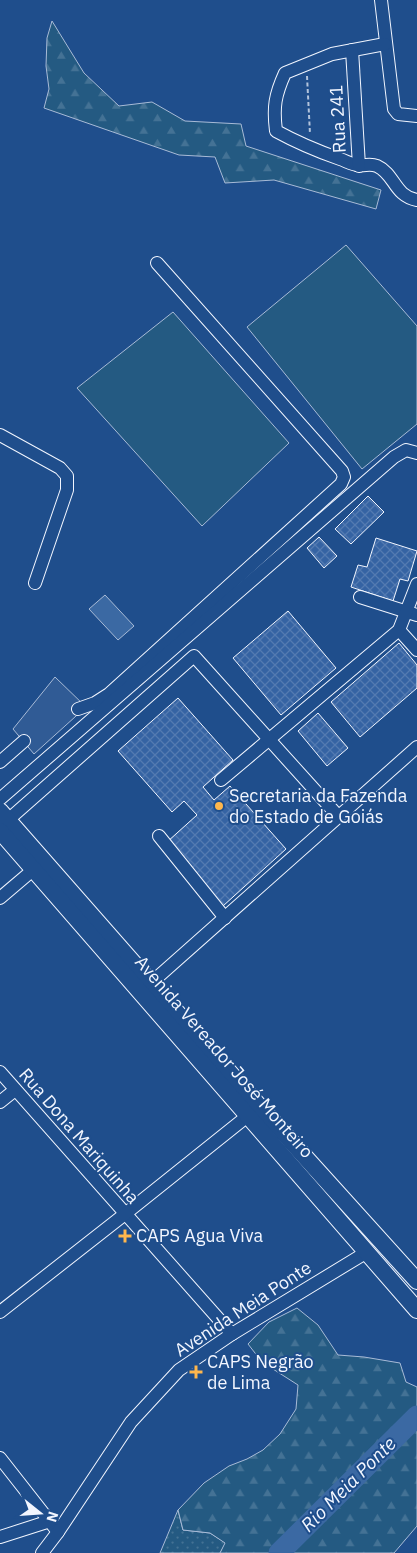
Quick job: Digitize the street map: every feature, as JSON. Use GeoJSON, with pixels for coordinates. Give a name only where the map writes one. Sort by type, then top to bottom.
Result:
{"type":"FeatureCollection","features":[{"type":"Feature","properties":{"kind":"main road","name":"Avenida Vereador José Monteiro"},"geometry":{"type":"LineString","coordinates":[[3,821],[39,865],[254,1111],[417,1281]]}},
{"type":"Feature","properties":{"kind":"main road","name":"Avenida Vereador José Monteiro"},"geometry":{"type":"LineString","coordinates":[[39,865],[152,983],[367,1252],[417,1310]]}},
{"type":"Feature","properties":{"kind":"street"},"geometry":{"type":"LineString","coordinates":[[381,0],[394,109],[398,114],[417,116]]}},
{"type":"Feature","properties":{"kind":"street"},"geometry":{"type":"LineString","coordinates":[[307,64],[332,54],[385,44]]}},
{"type":"Feature","properties":{"kind":"street","name":"Rua 241"},"geometry":{"type":"LineString","coordinates":[[307,64],[285,73],[279,86],[273,112],[276,131],[311,149],[358,166],[352,50]]}},
{"type":"Feature","properties":{"kind":"street"},"geometry":{"type":"LineString","coordinates":[[358,166],[369,164],[385,170],[400,192],[409,198],[417,200]]}},
{"type":"Feature","properties":{"kind":"street"},"geometry":{"type":"LineString","coordinates":[[78,709],[95,703],[109,694],[341,484],[344,477],[342,471],[157,263]]}},
{"type":"Feature","properties":{"kind":"street"},"geometry":{"type":"LineString","coordinates":[[0,435],[60,468],[67,476],[67,490],[35,583]]}},
{"type":"Feature","properties":{"kind":"street"},"geometry":{"type":"LineString","coordinates":[[0,799],[394,457],[406,450],[417,453]]}},
{"type":"Feature","properties":{"kind":"street"},"geometry":{"type":"LineString","coordinates":[[222,780],[399,630],[412,613],[417,584]]}},
{"type":"Feature","properties":{"kind":"street"},"geometry":{"type":"LineString","coordinates":[[360,597],[412,613]]}},
{"type":"Feature","properties":{"kind":"street"},"geometry":{"type":"LineString","coordinates":[[399,630],[417,650]]}},
{"type":"Feature","properties":{"kind":"street"},"geometry":{"type":"LineString","coordinates":[[3,821],[83,754],[194,656],[339,817]]}},
{"type":"Feature","properties":{"kind":"street"},"geometry":{"type":"LineString","coordinates":[[69,739],[83,754]]}},
{"type":"Feature","properties":{"kind":"street"},"geometry":{"type":"LineString","coordinates":[[0,762],[24,741]]}},
{"type":"Feature","properties":{"kind":"street"},"geometry":{"type":"LineString","coordinates":[[152,983],[417,747]]}},
{"type":"Feature","properties":{"kind":"street"},"geometry":{"type":"LineString","coordinates":[[159,836],[225,918]]}},
{"type":"Feature","properties":{"kind":"street"},"geometry":{"type":"LineString","coordinates":[[0,898],[39,865]]}},
{"type":"Feature","properties":{"kind":"street","name":"Rua Dona Mariquinha"},"geometry":{"type":"LineString","coordinates":[[0,1072],[232,1334]]}},
{"type":"Feature","properties":{"kind":"street"},"geometry":{"type":"LineString","coordinates":[[0,1102],[16,1090]]}},
{"type":"Feature","properties":{"kind":"street"},"geometry":{"type":"LineString","coordinates":[[0,1312],[254,1111]]}},
{"type":"Feature","properties":{"kind":"street","name":"Avenida Meia Ponte"},"geometry":{"type":"LineString","coordinates":[[42,1553],[131,1422],[179,1370],[232,1334],[367,1252]]}},
{"type":"Feature","properties":{"kind":"street"},"geometry":{"type":"LineString","coordinates":[[0,1458],[58,1532]]}},
{"type":"Feature","properties":{"kind":"street"},"geometry":{"type":"LineString","coordinates":[[0,1537],[50,1521]]}},
{"type":"Feature","properties":{"kind":"path","name":"Rua 241"},"geometry":{"type":"LineString","coordinates":[[307,64],[311,149]]}},
{"type":"Feature","properties":{"kind":"green space"},"geometry":{"type":"Polygon","coordinates":[[[52,21],[84,73],[119,106],[152,102],[185,121],[241,124],[246,146],[381,190],[376,209],[274,180],[225,183],[215,157],[179,155],[44,108],[49,89],[46,66],[47,38],[52,21]]]}},
{"type":"Feature","properties":{"kind":"green space"},"geometry":{"type":"Polygon","coordinates":[[[346,245],[417,326],[417,424],[362,469],[247,327],[346,245]]]}},
{"type":"Feature","properties":{"kind":"green space"},"geometry":{"type":"Polygon","coordinates":[[[173,312],[289,443],[202,526],[77,388],[173,312]]]}},
{"type":"Feature","properties":{"kind":"green space"},"geometry":{"type":"Polygon","coordinates":[[[297,1308],[318,1325],[338,1355],[400,1363],[406,1382],[417,1387],[417,1526],[394,1553],[220,1553],[225,1543],[210,1533],[183,1530],[178,1510],[204,1483],[229,1466],[263,1450],[280,1434],[296,1409],[298,1385],[262,1362],[248,1344],[269,1322],[297,1308]]]}},
{"type":"Feature","properties":{"kind":"green space"},"geometry":{"type":"Polygon","coordinates":[[[178,1510],[183,1530],[210,1533],[226,1543],[220,1553],[160,1553],[178,1510]]]}},
{"type":"Feature","properties":{"kind":"shaded area"},"geometry":{"type":"Polygon","coordinates":[[[105,595],[134,626],[118,640],[89,609],[105,595]]]}},
{"type":"Feature","properties":{"kind":"shaded area"},"geometry":{"type":"Polygon","coordinates":[[[55,677],[86,707],[34,754],[13,729],[55,677]]]}},
{"type":"Feature","properties":{"kind":"building"},"geometry":{"type":"Polygon","coordinates":[[[368,496],[384,512],[351,544],[335,529],[368,496]]]}},
{"type":"Feature","properties":{"kind":"building"},"geometry":{"type":"Polygon","coordinates":[[[319,537],[337,556],[324,568],[307,548],[319,537]]]}},
{"type":"Feature","properties":{"kind":"building"},"geometry":{"type":"Polygon","coordinates":[[[376,538],[417,551],[408,581],[400,579],[393,601],[351,587],[358,565],[367,567],[376,538]]]}},
{"type":"Feature","properties":{"kind":"building"},"geometry":{"type":"Polygon","coordinates":[[[288,611],[336,668],[281,715],[233,658],[288,611]]]}},
{"type":"Feature","properties":{"kind":"building"},"geometry":{"type":"Polygon","coordinates":[[[399,643],[417,665],[417,688],[360,737],[331,702],[399,643]]]}},
{"type":"Feature","properties":{"kind":"building","name":"Secretaria da Fazenda do Estado de Goiás"},"geometry":{"type":"Polygon","coordinates":[[[178,698],[233,760],[203,787],[214,800],[230,786],[286,849],[223,906],[167,842],[197,815],[184,801],[172,812],[118,751],[178,698]]]}},
{"type":"Feature","properties":{"kind":"building"},"geometry":{"type":"Polygon","coordinates":[[[318,713],[348,748],[327,766],[298,731],[318,713]]]}},
{"type":"Feature","properties":{"kind":"waterway","name":"Rio Meia Ponte"},"geometry":{"type":"LineString","coordinates":[[279,1553],[417,1416]]}},
{"type":"Feature","properties":{"kind":"place","name":"Secretaria da Fazenda do Estado de Goiás"},"geometry":{"type":"Point","coordinates":[219,806]}},
{"type":"Feature","properties":{"kind":"place","name":"CAPS Agua Viva"},"geometry":{"type":"Point","coordinates":[125,1236]}},
{"type":"Feature","properties":{"kind":"place","name":"CAPS Negrão de Lima"},"geometry":{"type":"Point","coordinates":[196,1372]}}]}
